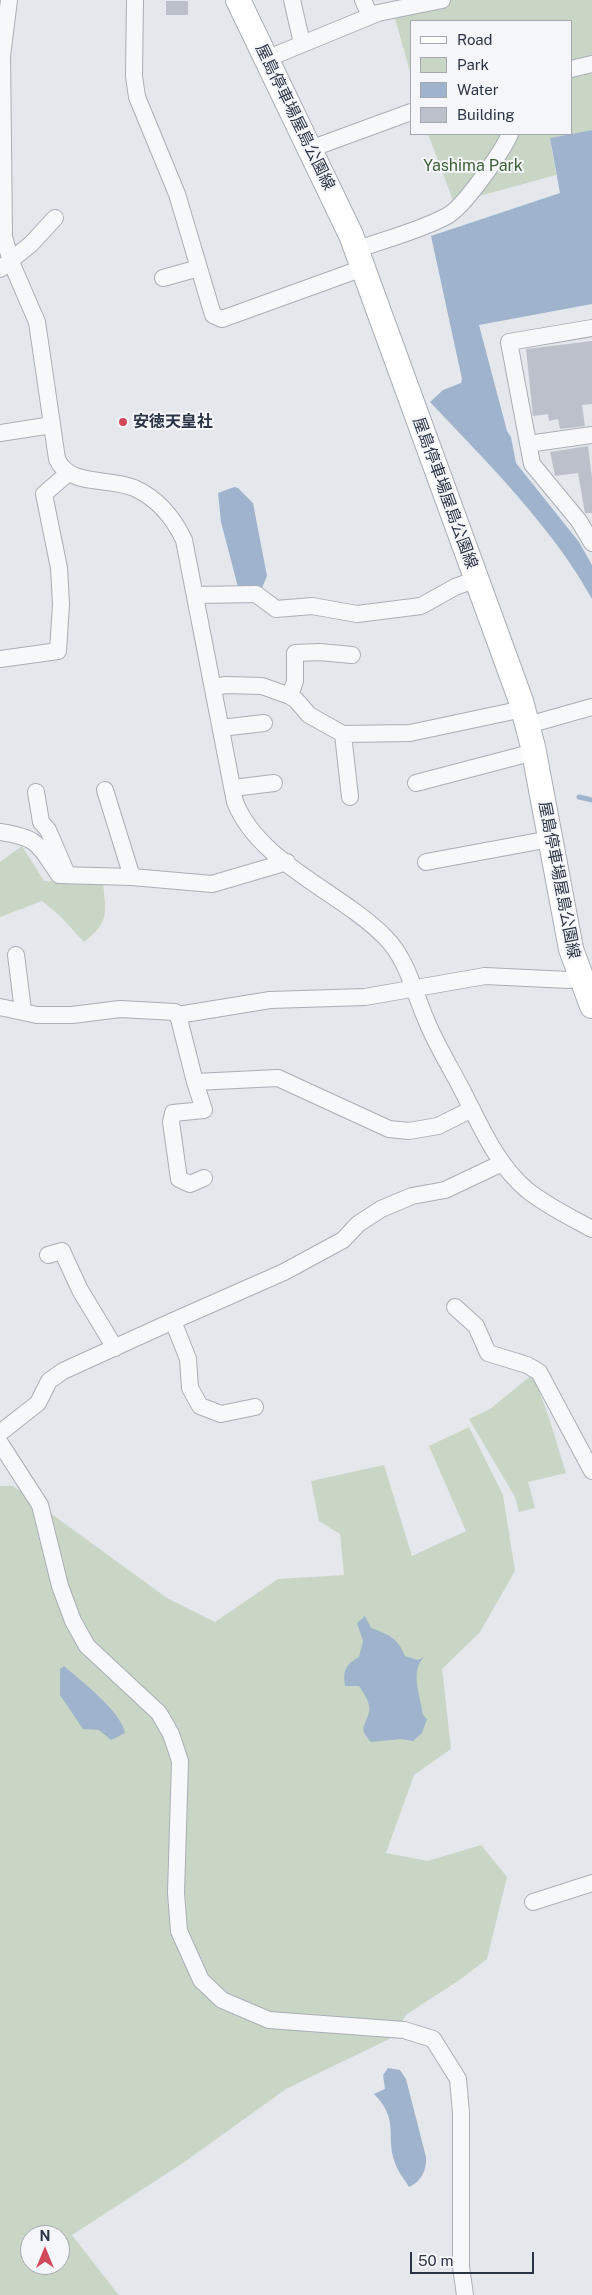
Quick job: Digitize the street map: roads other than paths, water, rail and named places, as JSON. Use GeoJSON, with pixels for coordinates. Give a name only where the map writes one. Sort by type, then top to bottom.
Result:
{"type":"FeatureCollection","features":[{"type":"Feature","properties":{"kind":"main road","name":"屋島停車場屋島公園線"},"geometry":{"type":"LineString","coordinates":[[238,0],[310,149],[360,259],[526,717],[570,942],[580,976],[592,1006]]}},
{"type":"Feature","properties":{"kind":"street"},"geometry":{"type":"LineString","coordinates":[[9,0],[2,56],[2,228],[5,265],[36,322],[57,459],[61,468],[68,474],[119,483],[134,488],[169,514],[184,540],[214,687],[232,788],[238,808],[247,826],[265,846],[386,938],[401,959],[415,988],[429,1027],[502,1163],[516,1179],[540,1199],[592,1230]]}},
{"type":"Feature","properties":{"kind":"street"},"geometry":{"type":"LineString","coordinates":[[134,0],[134,76],[137,97],[177,194],[213,315],[222,319],[360,259],[456,210],[509,135]]}},
{"type":"Feature","properties":{"kind":"street"},"geometry":{"type":"LineString","coordinates":[[292,0],[302,43]]}},
{"type":"Feature","properties":{"kind":"street"},"geometry":{"type":"LineString","coordinates":[[363,0],[370,16]]}},
{"type":"Feature","properties":{"kind":"street"},"geometry":{"type":"LineString","coordinates":[[266,59],[370,16],[394,9],[441,0]]}},
{"type":"Feature","properties":{"kind":"street"},"geometry":{"type":"LineString","coordinates":[[572,69],[592,64]]}},
{"type":"Feature","properties":{"kind":"street"},"geometry":{"type":"LineString","coordinates":[[310,149],[410,112]]}},
{"type":"Feature","properties":{"kind":"street"},"geometry":{"type":"LineString","coordinates":[[5,265],[54,218]]}},
{"type":"Feature","properties":{"kind":"street"},"geometry":{"type":"LineString","coordinates":[[163,278],[199,268]]}},
{"type":"Feature","properties":{"kind":"street"},"geometry":{"type":"LineString","coordinates":[[592,328],[509,342],[532,464],[578,521],[592,543]]}},
{"type":"Feature","properties":{"kind":"street"},"geometry":{"type":"LineString","coordinates":[[0,433],[52,425]]}},
{"type":"Feature","properties":{"kind":"street"},"geometry":{"type":"LineString","coordinates":[[528,444],[592,436]]}},
{"type":"Feature","properties":{"kind":"street"},"geometry":{"type":"LineString","coordinates":[[0,659],[58,650],[61,604],[59,568],[44,494],[68,474]]}},
{"type":"Feature","properties":{"kind":"street"},"geometry":{"type":"LineString","coordinates":[[196,595],[256,594],[276,609],[320,607],[358,614],[421,606],[455,587],[476,580]]}},
{"type":"Feature","properties":{"kind":"street"},"geometry":{"type":"LineString","coordinates":[[290,696],[295,681],[295,653],[320,652],[352,655]]}},
{"type":"Feature","properties":{"kind":"street"},"geometry":{"type":"LineString","coordinates":[[214,687],[226,685],[262,686],[290,696],[309,715],[343,734],[410,734],[592,707]]}},
{"type":"Feature","properties":{"kind":"street"},"geometry":{"type":"LineString","coordinates":[[221,728],[264,723]]}},
{"type":"Feature","properties":{"kind":"street"},"geometry":{"type":"LineString","coordinates":[[343,734],[350,797]]}},
{"type":"Feature","properties":{"kind":"street"},"geometry":{"type":"LineString","coordinates":[[416,783],[534,752]]}},
{"type":"Feature","properties":{"kind":"street"},"geometry":{"type":"LineString","coordinates":[[232,788],[274,783]]}},
{"type":"Feature","properties":{"kind":"street"},"geometry":{"type":"LineString","coordinates":[[105,790],[132,877]]}},
{"type":"Feature","properties":{"kind":"street"},"geometry":{"type":"LineString","coordinates":[[36,792],[41,822],[48,830],[68,876]]}},
{"type":"Feature","properties":{"kind":"street"},"geometry":{"type":"LineString","coordinates":[[0,832],[22,835],[37,842],[59,875],[68,876],[132,877],[212,884],[287,862]]}},
{"type":"Feature","properties":{"kind":"street"},"geometry":{"type":"LineString","coordinates":[[426,862],[550,839]]}},
{"type":"Feature","properties":{"kind":"street"},"geometry":{"type":"LineString","coordinates":[[16,955],[23,1012]]}},
{"type":"Feature","properties":{"kind":"street"},"geometry":{"type":"LineString","coordinates":[[0,1007],[37,1015],[72,1014],[120,1009],[175,1012],[178,1015],[270,1000],[345,998],[485,976],[569,980],[580,976]]}},
{"type":"Feature","properties":{"kind":"street"},"geometry":{"type":"LineString","coordinates":[[178,1015],[204,1110],[173,1112],[171,1122],[179,1179],[190,1184],[204,1178]]}},
{"type":"Feature","properties":{"kind":"street"},"geometry":{"type":"LineString","coordinates":[[195,1082],[278,1078],[389,1129],[409,1132],[438,1126],[472,1109]]}},
{"type":"Feature","properties":{"kind":"street"},"geometry":{"type":"LineString","coordinates":[[0,1432],[38,1403],[49,1381],[63,1370],[284,1272],[343,1240],[358,1224],[381,1209],[412,1196],[445,1190],[502,1163]]}},
{"type":"Feature","properties":{"kind":"street"},"geometry":{"type":"LineString","coordinates":[[48,1255],[62,1251],[80,1290],[115,1348]]}},
{"type":"Feature","properties":{"kind":"street"},"geometry":{"type":"LineString","coordinates":[[455,1307],[476,1326],[488,1353],[527,1365],[539,1372],[592,1471]]}},
{"type":"Feature","properties":{"kind":"street"},"geometry":{"type":"LineString","coordinates":[[173,1321],[188,1359],[190,1388],[200,1406],[221,1414],[255,1407]]}},
{"type":"Feature","properties":{"kind":"street"},"geometry":{"type":"LineString","coordinates":[[0,1443],[40,1505],[60,1586],[73,1621],[87,1646],[159,1713],[171,1734],[180,1761],[176,1883],[179,1931],[201,1980],[222,2000],[269,2020],[404,2030],[433,2039],[458,2079],[461,2113],[461,2267],[465,2295]]}},
{"type":"Feature","properties":{"kind":"street"},"geometry":{"type":"LineString","coordinates":[[532,1902],[592,1883]]}},
{"type":"Feature","properties":{"kind":"water"},"geometry":{"type":"Polygon","coordinates":[[[592,130],[592,304],[479,325],[507,431],[511,437],[516,463],[579,542],[592,565],[592,599],[539,521],[430,402],[443,390],[461,383],[462,379],[431,236],[560,193],[550,138],[592,130]]]}},
{"type":"Feature","properties":{"kind":"water"},"geometry":{"type":"Polygon","coordinates":[[[234,487],[238,488],[253,503],[267,576],[262,588],[238,587],[221,522],[218,493],[234,487]]]}},
{"type":"Feature","properties":{"kind":"water"},"geometry":{"type":"Polygon","coordinates":[[[365,1616],[371,1628],[382,1632],[396,1641],[405,1656],[418,1660],[424,1657],[417,1670],[417,1685],[423,1715],[427,1719],[422,1733],[413,1741],[401,1739],[371,1742],[364,1730],[369,1712],[367,1699],[359,1686],[345,1686],[344,1676],[346,1668],[359,1657],[363,1641],[357,1623],[365,1616]]]}},
{"type":"Feature","properties":{"kind":"water"},"geometry":{"type":"Polygon","coordinates":[[[64,1666],[108,1706],[122,1724],[125,1733],[111,1740],[99,1730],[83,1729],[60,1695],[60,1669],[64,1666]]]}},
{"type":"Feature","properties":{"kind":"water"},"geometry":{"type":"Polygon","coordinates":[[[388,2068],[400,2070],[406,2079],[426,2157],[422,2175],[417,2182],[409,2187],[395,2163],[392,2153],[387,2112],[374,2094],[385,2089],[383,2075],[388,2068]]]}},
{"type":"Feature","properties":{"kind":"waterway"},"geometry":{"type":"LineString","coordinates":[[579,797],[592,800]]}},
{"type":"Feature","properties":{"kind":"place","name":"安徳天皇社"},"geometry":{"type":"Point","coordinates":[123,422]}},
{"type":"Feature","properties":{"kind":"park label","name":"Yashima Park"},"geometry":{"type":"Point","coordinates":[473,166]}}]}
